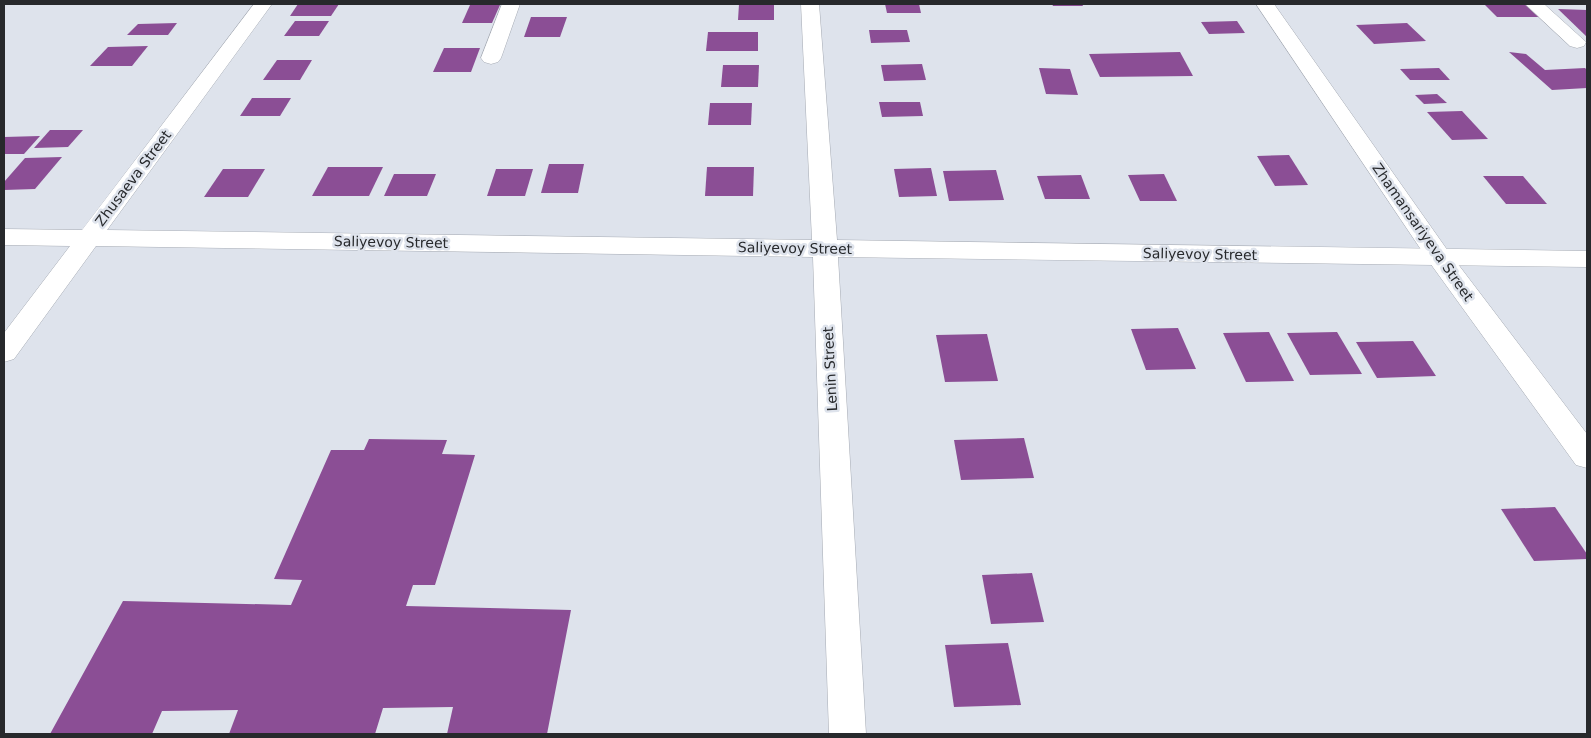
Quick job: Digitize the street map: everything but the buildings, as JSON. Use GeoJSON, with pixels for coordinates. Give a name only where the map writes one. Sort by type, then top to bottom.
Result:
{"type":"FeatureCollection","features":[{"type":"Feature","properties":{"kind":"street","name":"Zhusaeva Street"},"geometry":{"type":"LineString","coordinates":[[4,352],[263,4]]}},
{"type":"Feature","properties":{"kind":"street"},"geometry":{"type":"LineString","coordinates":[[491,58],[511,4]]}},
{"type":"Feature","properties":{"kind":"street","name":"Lenin Street"},"geometry":{"type":"LineString","coordinates":[[810,4],[825,249],[847,734]]}},
{"type":"Feature","properties":{"kind":"street","name":"Zhamansariyeva Street"},"geometry":{"type":"LineString","coordinates":[[1265,4],[1439,257],[1587,456]]}},
{"type":"Feature","properties":{"kind":"street"},"geometry":{"type":"LineString","coordinates":[[1534,4],[1577,42]]}},
{"type":"Feature","properties":{"kind":"street","name":"Saliyevoy Street"},"geometry":{"type":"LineString","coordinates":[[4,237],[1587,259]]}}]}
